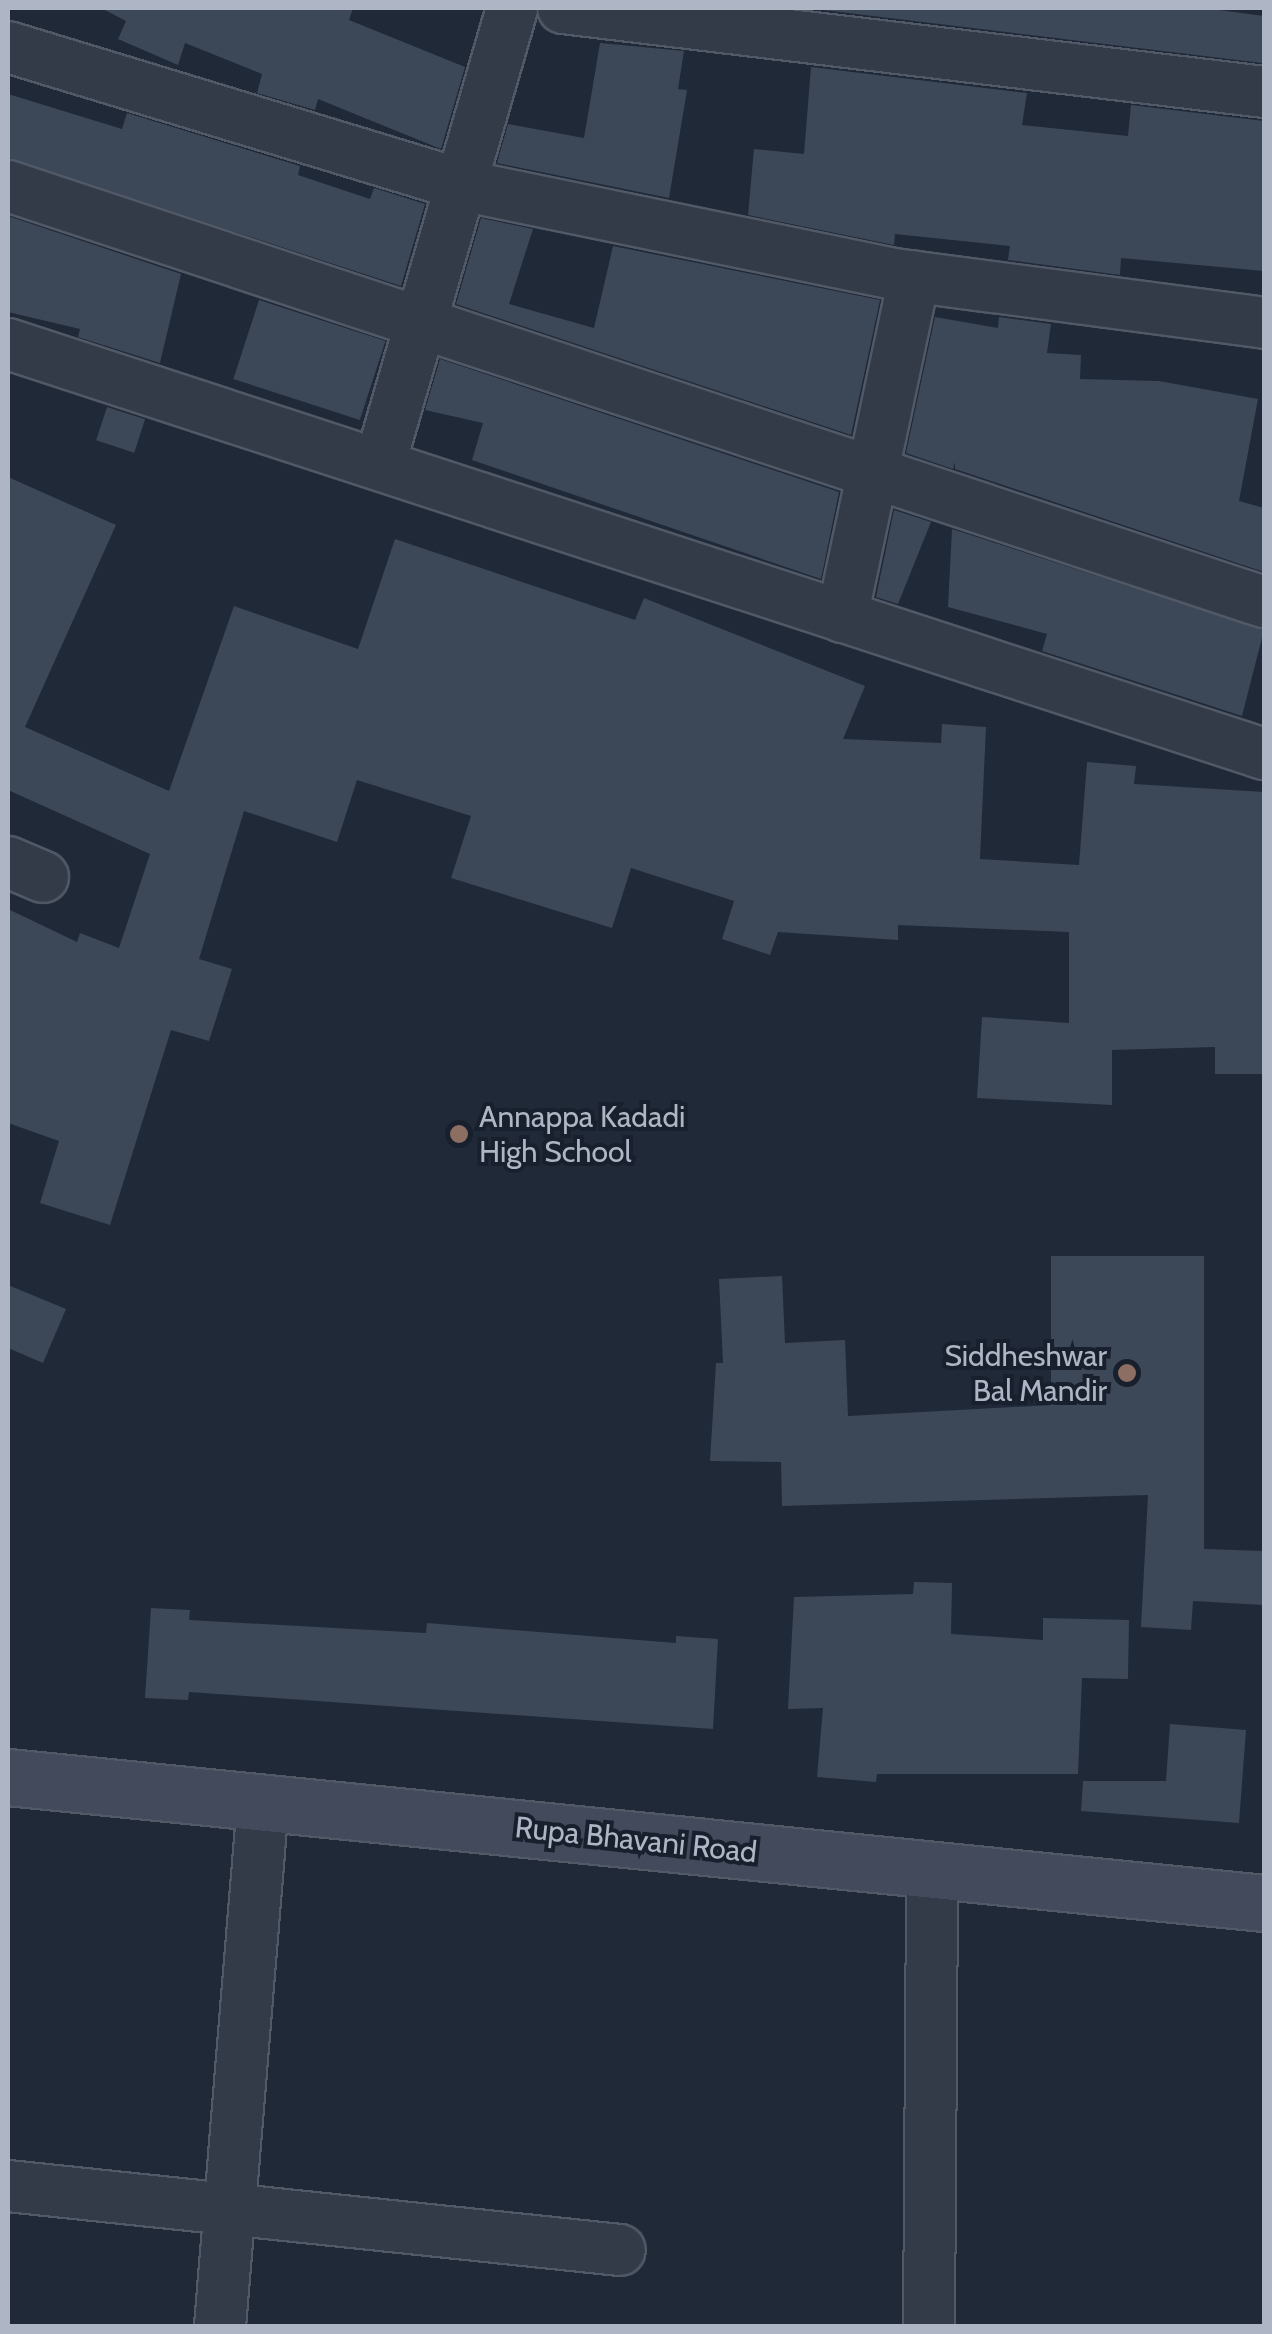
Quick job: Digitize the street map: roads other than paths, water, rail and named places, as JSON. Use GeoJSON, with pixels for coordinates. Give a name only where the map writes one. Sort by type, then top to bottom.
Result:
{"type":"FeatureCollection","features":[{"type":"Feature","properties":{"kind":"street"},"geometry":{"type":"LineString","coordinates":[[380,463],[512,8]]}},
{"type":"Feature","properties":{"kind":"street"},"geometry":{"type":"LineString","coordinates":[[563,8],[1264,92]]}},
{"type":"Feature","properties":{"kind":"street"},"geometry":{"type":"LineString","coordinates":[[8,48],[461,186],[914,276],[1264,323]]}},
{"type":"Feature","properties":{"kind":"street"},"geometry":{"type":"LineString","coordinates":[[8,186],[1264,602]]}},
{"type":"Feature","properties":{"kind":"street"},"geometry":{"type":"LineString","coordinates":[[842,617],[914,276]]}},
{"type":"Feature","properties":{"kind":"street"},"geometry":{"type":"LineString","coordinates":[[8,344],[1264,754]]}},
{"type":"Feature","properties":{"kind":"street","name":"Rupa Bhavani Road"},"geometry":{"type":"LineString","coordinates":[[8,1777],[1264,1903]]}},
{"type":"Feature","properties":{"kind":"street"},"geometry":{"type":"LineString","coordinates":[[220,2326],[263,1804]]}},
{"type":"Feature","properties":{"kind":"street"},"geometry":{"type":"LineString","coordinates":[[929,2326],[932,1870]]}},
{"type":"Feature","properties":{"kind":"street"},"geometry":{"type":"LineString","coordinates":[[8,2186],[620,2250]]}},
{"type":"Feature","properties":{"kind":"place","name":"Annappa Kadadi High School"},"geometry":{"type":"Point","coordinates":[459,1134]}},
{"type":"Feature","properties":{"kind":"place","name":"Siddheshwar Bal Mandir"},"geometry":{"type":"Point","coordinates":[1127,1373]}}]}
